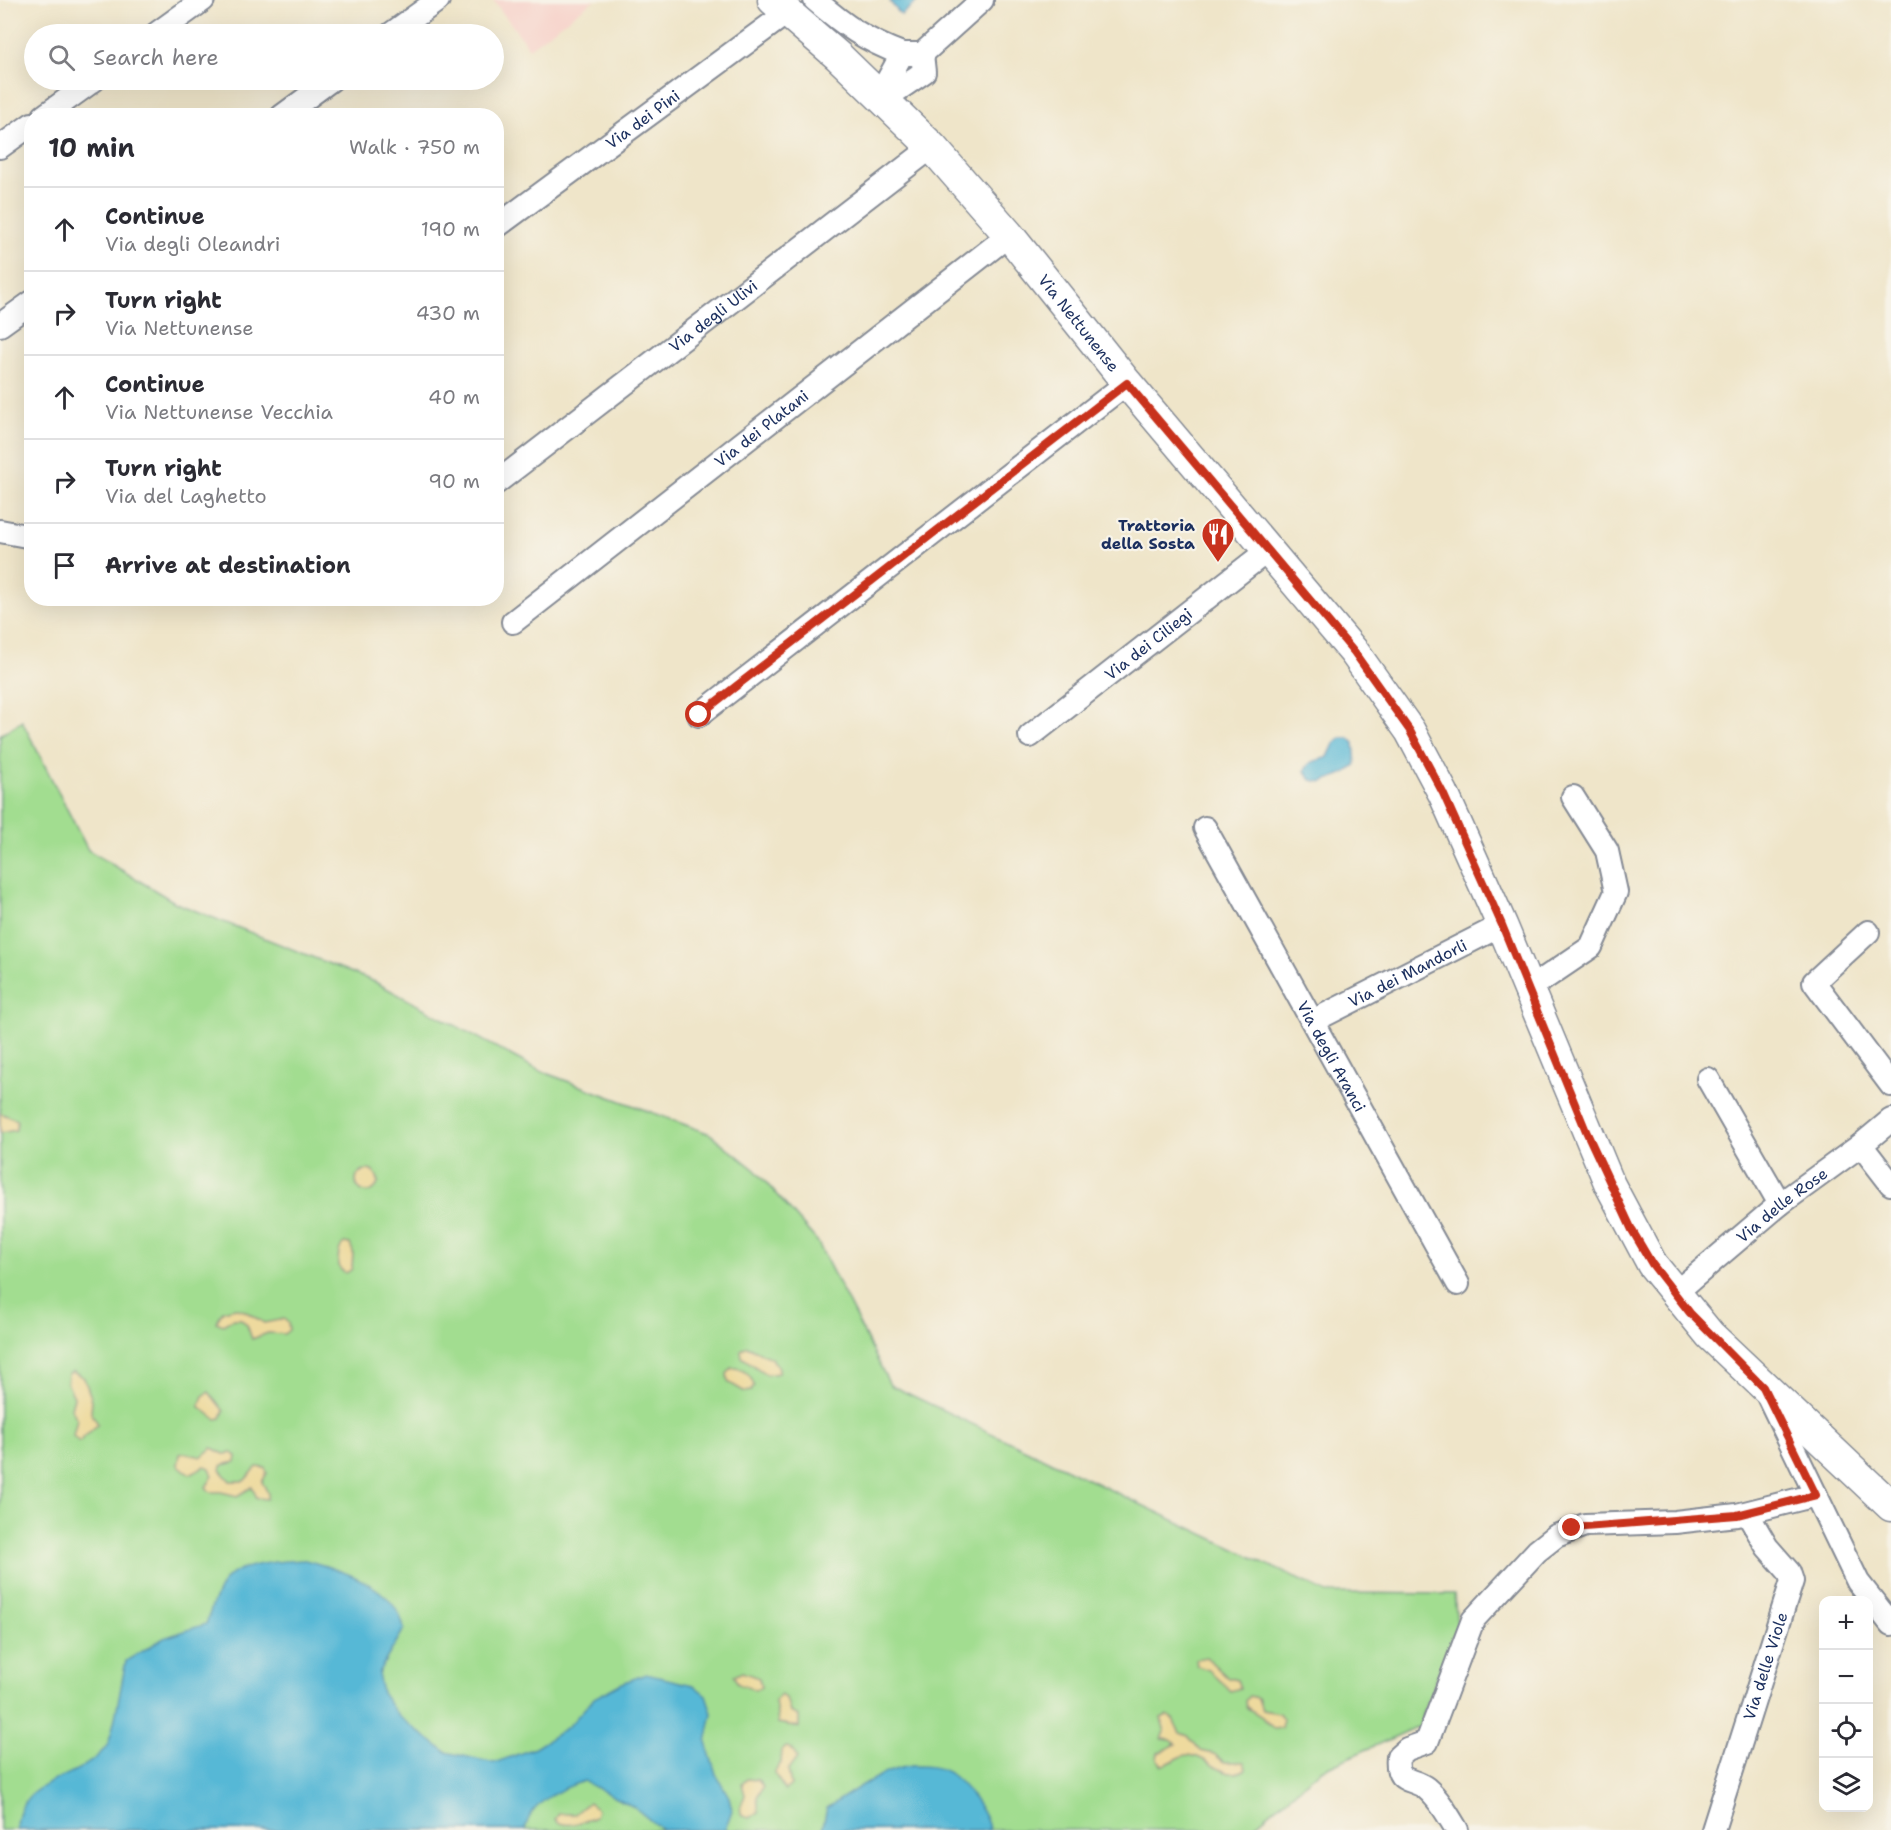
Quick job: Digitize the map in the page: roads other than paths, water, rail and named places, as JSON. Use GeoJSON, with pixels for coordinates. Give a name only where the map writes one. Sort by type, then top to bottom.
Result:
{"type":"FeatureCollection","features":[{"type":"Feature","properties":{"kind":"main road","name":"Via Nettunense"},"geometry":{"type":"LineString","coordinates":[[781,6],[838,56],[932,147],[1009,235],[1127,383],[1354,652],[1410,731],[1443,793],[1502,925],[1610,1185],[1642,1248],[1674,1294],[1710,1335],[1891,1506]]}},
{"type":"Feature","properties":{"kind":"street"},"geometry":{"type":"LineString","coordinates":[[170,24],[203,0]]}},
{"type":"Feature","properties":{"kind":"street"},"geometry":{"type":"LineString","coordinates":[[405,24],[438,0]]}},
{"type":"Feature","properties":{"kind":"street"},"geometry":{"type":"LineString","coordinates":[[815,0],[845,27],[867,40],[912,54],[924,72],[881,98]]}},
{"type":"Feature","properties":{"kind":"street"},"geometry":{"type":"LineString","coordinates":[[912,54],[982,0]]}},
{"type":"Feature","properties":{"kind":"street","name":"Via dei Pini"},"geometry":{"type":"LineString","coordinates":[[504,221],[781,6]]}},
{"type":"Feature","properties":{"kind":"street"},"geometry":{"type":"LineString","coordinates":[[55,108],[79,90]]}},
{"type":"Feature","properties":{"kind":"street"},"geometry":{"type":"LineString","coordinates":[[293,108],[317,90]]}},
{"type":"Feature","properties":{"kind":"street"},"geometry":{"type":"LineString","coordinates":[[0,147],[24,130]]}},
{"type":"Feature","properties":{"kind":"street","name":"Via degli Ulivi"},"geometry":{"type":"LineString","coordinates":[[504,477],[932,147]]}},
{"type":"Feature","properties":{"kind":"street","name":"Via dei Platani"},"geometry":{"type":"LineString","coordinates":[[513,622],[1009,235]]}},
{"type":"Feature","properties":{"kind":"street"},"geometry":{"type":"LineString","coordinates":[[0,325],[24,308]]}},
{"type":"Feature","properties":{"kind":"street"},"geometry":{"type":"LineString","coordinates":[[699,715],[1127,383]]}},
{"type":"Feature","properties":{"kind":"street"},"geometry":{"type":"LineString","coordinates":[[0,531],[24,536]]}},
{"type":"Feature","properties":{"kind":"street","name":"Via dei Ciliegi"},"geometry":{"type":"LineString","coordinates":[[1030,736],[1267,551]]}},
{"type":"Feature","properties":{"kind":"street"},"geometry":{"type":"LineString","coordinates":[[1529,989],[1591,946],[1616,892],[1607,851],[1573,797]]}},
{"type":"Feature","properties":{"kind":"street","name":"Via degli Aranci"},"geometry":{"type":"LineString","coordinates":[[1205,828],[1458,1284]]}},
{"type":"Feature","properties":{"kind":"street","name":"Via dei Mandorli"},"geometry":{"type":"LineString","coordinates":[[1314,1021],[1502,925]]}},
{"type":"Feature","properties":{"kind":"street"},"geometry":{"type":"LineString","coordinates":[[1868,932],[1815,982],[1891,1085]]}},
{"type":"Feature","properties":{"kind":"street"},"geometry":{"type":"LineString","coordinates":[[1708,1079],[1780,1204]]}},
{"type":"Feature","properties":{"kind":"street","name":"Via delle Rose"},"geometry":{"type":"LineString","coordinates":[[1674,1294],[1780,1204],[1862,1145],[1891,1120]]}},
{"type":"Feature","properties":{"kind":"street"},"geometry":{"type":"LineString","coordinates":[[1862,1145],[1891,1184]]}},
{"type":"Feature","properties":{"kind":"street"},"geometry":{"type":"LineString","coordinates":[[1763,1387],[1858,1582],[1891,1624]]}},
{"type":"Feature","properties":{"kind":"street"},"geometry":{"type":"LineString","coordinates":[[1457,1830],[1445,1809],[1424,1787],[1411,1783],[1401,1775],[1397,1766],[1398,1757],[1407,1749],[1427,1742],[1473,1620],[1543,1546],[1572,1528],[1596,1524],[1675,1522],[1747,1513],[1816,1495]]}},
{"type":"Feature","properties":{"kind":"street","name":"Via delle Viole"},"geometry":{"type":"LineString","coordinates":[[1713,1830],[1792,1581],[1789,1572],[1764,1542],[1747,1513]]}},
{"type":"Feature","properties":{"kind":"water"},"geometry":{"type":"Polygon","coordinates":[[[892,0],[919,0],[901,15],[890,2],[892,0]]]}},
{"type":"Feature","properties":{"kind":"water"},"geometry":{"type":"Polygon","coordinates":[[[1341,738],[1349,738],[1354,743],[1356,764],[1345,773],[1323,782],[1311,780],[1305,771],[1307,767],[1312,762],[1328,757],[1335,742],[1341,738]]]}},
{"type":"Feature","properties":{"kind":"water"},"geometry":{"type":"Polygon","coordinates":[[[305,1560],[335,1569],[365,1582],[390,1601],[399,1614],[404,1629],[378,1673],[382,1693],[398,1716],[446,1752],[494,1763],[535,1748],[568,1727],[594,1698],[620,1684],[646,1674],[693,1685],[706,1695],[712,1713],[706,1742],[716,1774],[729,1797],[732,1810],[725,1830],[662,1830],[634,1807],[584,1781],[547,1798],[533,1812],[525,1830],[17,1830],[20,1812],[27,1799],[38,1789],[94,1759],[106,1747],[115,1719],[126,1661],[164,1638],[206,1624],[220,1588],[235,1572],[265,1564],[305,1560]]]}},
{"type":"Feature","properties":{"kind":"water"},"geometry":{"type":"Polygon","coordinates":[[[912,1766],[926,1766],[949,1773],[979,1807],[989,1830],[822,1830],[827,1808],[878,1777],[912,1766]]]}},
{"type":"Feature","properties":{"kind":"place","name":"Trattoria della Sosta"},"geometry":{"type":"Point","coordinates":[1218,563]}}]}
